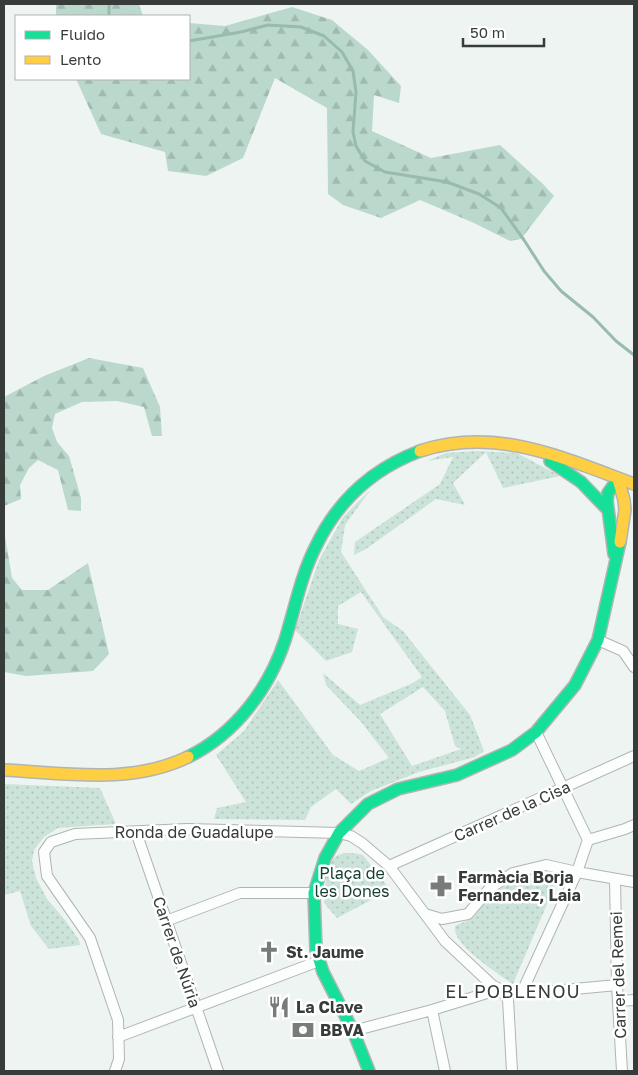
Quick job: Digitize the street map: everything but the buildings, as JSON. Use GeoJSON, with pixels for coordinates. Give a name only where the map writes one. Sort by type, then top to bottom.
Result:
{"type":"FeatureCollection","features":[{"type":"Feature","properties":{"kind":"street"},"geometry":{"type":"LineString","coordinates":[[4,770],[122,775],[164,766],[199,751],[225,732],[250,707],[261,691],[279,655],[301,584],[318,538],[348,497],[379,471],[400,459],[425,448],[470,441],[485,441],[525,447],[634,484]]}},
{"type":"Feature","properties":{"kind":"street"},"geometry":{"type":"LineString","coordinates":[[525,447],[581,482],[608,510]]}},
{"type":"Feature","properties":{"kind":"street"},"geometry":{"type":"LineString","coordinates":[[615,559],[607,501],[608,493],[618,478]]}},
{"type":"Feature","properties":{"kind":"street"},"geometry":{"type":"LineString","coordinates":[[369,1071],[353,1031],[323,972],[316,950],[314,893],[324,858],[339,833],[368,804],[398,789],[457,776],[512,750],[536,732],[575,685],[598,640],[621,537],[625,510],[618,478]]}},
{"type":"Feature","properties":{"kind":"street"},"geometry":{"type":"LineString","coordinates":[[621,537],[634,527]]}},
{"type":"Feature","properties":{"kind":"street"},"geometry":{"type":"LineString","coordinates":[[598,640],[623,651],[634,667]]}},
{"type":"Feature","properties":{"kind":"street"},"geometry":{"type":"LineString","coordinates":[[536,732],[588,840],[577,872],[521,994],[617,985]]}},
{"type":"Feature","properties":{"kind":"street","name":"Carrer de la Cisa"},"geometry":{"type":"LineString","coordinates":[[389,866],[634,756]]}},
{"type":"Feature","properties":{"kind":"street"},"geometry":{"type":"LineString","coordinates":[[588,840],[634,825]]}},
{"type":"Feature","properties":{"kind":"street","name":"Ronda de Guadalupe"},"geometry":{"type":"LineString","coordinates":[[118,1036],[118,1020],[90,938],[47,876],[44,852],[51,842],[75,834],[187,830],[339,833]]}},
{"type":"Feature","properties":{"kind":"street","name":"Carrer de Núria"},"geometry":{"type":"LineString","coordinates":[[136,832],[218,1071]]}},
{"type":"Feature","properties":{"kind":"street"},"geometry":{"type":"LineString","coordinates":[[339,833],[351,836],[362,843],[389,866],[446,941],[492,985],[500,989],[508,999],[512,1071]]}},
{"type":"Feature","properties":{"kind":"street"},"geometry":{"type":"LineString","coordinates":[[425,914],[442,919],[468,914],[490,888],[512,873],[546,865],[634,882]]}},
{"type":"Feature","properties":{"kind":"street","name":"Carrer del Remei"},"geometry":{"type":"LineString","coordinates":[[615,879],[617,985],[622,1071]]}},
{"type":"Feature","properties":{"kind":"street"},"geometry":{"type":"LineString","coordinates":[[166,920],[240,894],[314,893]]}},
{"type":"Feature","properties":{"kind":"street"},"geometry":{"type":"LineString","coordinates":[[115,1071],[119,1059],[118,1036],[319,961]]}},
{"type":"Feature","properties":{"kind":"street"},"geometry":{"type":"LineString","coordinates":[[353,1031],[432,1010],[500,989]]}},
{"type":"Feature","properties":{"kind":"street"},"geometry":{"type":"LineString","coordinates":[[618,1000],[634,1000]]}},
{"type":"Feature","properties":{"kind":"street"},"geometry":{"type":"LineString","coordinates":[[432,1010],[446,1071]]}},
{"type":"Feature","properties":{"kind":"green space"},"geometry":{"type":"Polygon","coordinates":[[[56,4],[139,4],[143,15],[56,15],[56,4]]]}},
{"type":"Feature","properties":{"kind":"green space"},"geometry":{"type":"Polygon","coordinates":[[[292,7],[332,20],[368,50],[401,86],[399,103],[374,95],[372,131],[431,158],[500,145],[554,196],[521,239],[510,241],[420,200],[381,218],[343,205],[328,194],[327,108],[275,78],[243,158],[206,176],[168,171],[165,152],[101,134],[76,80],[190,80],[190,23],[225,26],[292,7]]]}},
{"type":"Feature","properties":{"kind":"green space"},"geometry":{"type":"Polygon","coordinates":[[[89,358],[143,368],[160,407],[162,436],[152,436],[144,407],[117,401],[82,402],[55,414],[52,428],[57,442],[69,456],[81,498],[81,511],[68,510],[58,470],[38,460],[29,468],[20,485],[21,499],[4,506],[4,397],[44,376],[89,358]]]}},
{"type":"Feature","properties":{"kind":"green space"},"geometry":{"type":"Polygon","coordinates":[[[476,451],[517,453],[560,476],[503,488],[486,452],[453,483],[465,505],[436,499],[366,549],[354,555],[355,542],[440,484],[453,457],[427,461],[446,453],[476,451]]]}},
{"type":"Feature","properties":{"kind":"green space"},"geometry":{"type":"Polygon","coordinates":[[[371,489],[345,525],[341,552],[383,617],[403,631],[470,715],[484,751],[475,757],[419,772],[371,791],[351,804],[336,789],[311,807],[305,820],[214,819],[217,808],[246,802],[216,755],[244,731],[278,680],[333,755],[359,771],[389,758],[362,723],[326,685],[323,673],[360,705],[413,683],[422,677],[361,592],[338,606],[338,624],[358,629],[352,652],[326,661],[295,630],[319,560],[343,517],[371,489]],[[423,687],[380,714],[412,766],[461,749],[455,746],[445,711],[423,687]]]}},
{"type":"Feature","properties":{"kind":"green space"},"geometry":{"type":"Polygon","coordinates":[[[4,530],[12,578],[22,590],[48,590],[88,563],[109,654],[93,671],[26,676],[4,672],[4,530]]]}},
{"type":"Feature","properties":{"kind":"green space"},"geometry":{"type":"Polygon","coordinates":[[[4,784],[100,788],[116,824],[58,828],[44,837],[34,850],[32,861],[36,878],[47,899],[65,920],[79,940],[80,945],[49,949],[31,926],[20,891],[4,895],[4,784]]]}},
{"type":"Feature","properties":{"kind":"green space","name":"Plaça de les Dones"},"geometry":{"type":"Polygon","coordinates":[[[345,853],[363,855],[389,888],[375,898],[337,918],[324,903],[325,886],[331,862],[336,856],[345,853]]]}},
{"type":"Feature","properties":{"kind":"green space"},"geometry":{"type":"Polygon","coordinates":[[[539,875],[556,883],[513,984],[465,947],[456,934],[455,926],[473,918],[493,893],[518,878],[539,875]]]}},
{"type":"Feature","properties":{"kind":"waterway"},"geometry":{"type":"LineString","coordinates":[[109,4],[109,15]]}},
{"type":"Feature","properties":{"kind":"waterway"},"geometry":{"type":"LineString","coordinates":[[190,41],[268,25],[301,27],[324,36],[342,52],[353,71],[356,92],[353,132],[356,146],[365,161],[385,172],[447,182],[479,194],[501,208],[544,271],[561,291],[593,317],[616,341],[634,355]]}},
{"type":"Feature","properties":{"kind":"traffic: fast"},"geometry":{"type":"LineString","coordinates":[[188,757],[221,736],[235,723],[260,692],[270,676],[285,640],[302,580],[311,557],[335,514],[346,500],[372,477],[403,458],[420,451]]}},
{"type":"Feature","properties":{"kind":"traffic: fast"},"geometry":{"type":"LineString","coordinates":[[550,461],[581,482],[608,510]]}},
{"type":"Feature","properties":{"kind":"traffic: fast"},"geometry":{"type":"LineString","coordinates":[[614,554],[607,501],[608,493],[618,479]]}},
{"type":"Feature","properties":{"kind":"traffic: fast"},"geometry":{"type":"LineString","coordinates":[[369,1071],[353,1031],[323,972],[316,950],[314,893],[325,858],[339,833],[368,804],[398,789],[457,775],[512,750],[536,732],[575,685],[598,640],[620,542]]}},
{"type":"Feature","properties":{"kind":"traffic: slow"},"geometry":{"type":"LineString","coordinates":[[420,451],[448,444],[476,442],[529,448],[581,464],[634,484]]}},
{"type":"Feature","properties":{"kind":"traffic: slow"},"geometry":{"type":"LineString","coordinates":[[618,479],[625,510],[620,542]]}},
{"type":"Feature","properties":{"kind":"traffic: slow"},"geometry":{"type":"LineString","coordinates":[[4,770],[74,775],[121,774],[166,766],[188,757]]}},
{"type":"Feature","properties":{"kind":"place","name":"Farmàcia Borja Fernandez, Laia"},"geometry":{"type":"Point","coordinates":[441,886]}},
{"type":"Feature","properties":{"kind":"place","name":"St. Jaume"},"geometry":{"type":"Point","coordinates":[269,952]}},
{"type":"Feature","properties":{"kind":"place","name":"La Clave"},"geometry":{"type":"Point","coordinates":[279,1007]}},
{"type":"Feature","properties":{"kind":"place","name":"BBVA"},"geometry":{"type":"Point","coordinates":[303,1030]}},
{"type":"Feature","properties":{"kind":"district","name":"EL POBLENOU"},"geometry":{"type":"Point","coordinates":[513,991]}}]}
